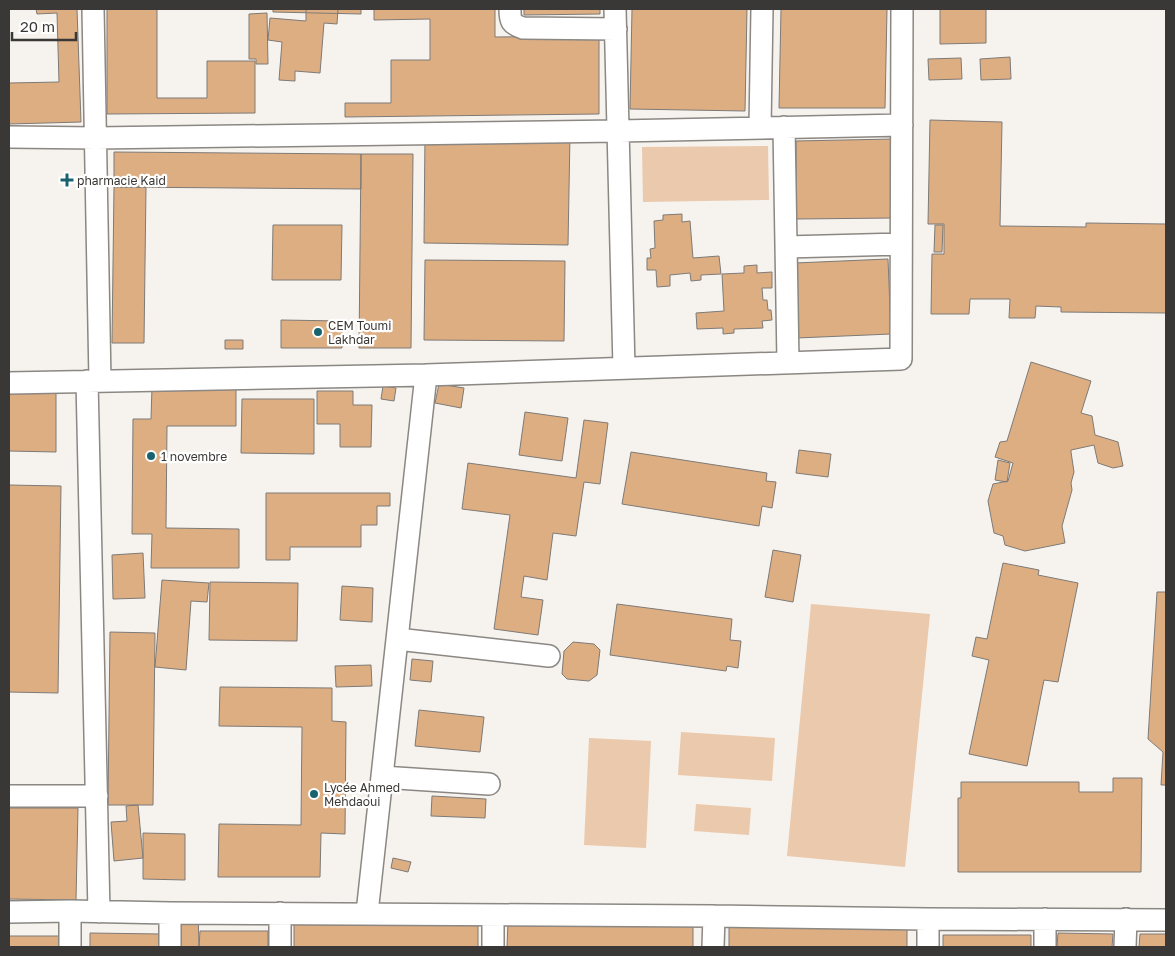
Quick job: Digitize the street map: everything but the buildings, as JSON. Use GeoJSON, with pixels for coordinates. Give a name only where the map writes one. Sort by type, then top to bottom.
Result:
{"type":"FeatureCollection","features":[{"type":"Feature","properties":{"kind":"street"},"geometry":{"type":"LineString","coordinates":[[93,9],[96,138],[93,381],[99,912]]}},
{"type":"Feature","properties":{"kind":"street"},"geometry":{"type":"LineString","coordinates":[[510,9],[510,20],[515,26],[523,28],[615,19],[624,368]]}},
{"type":"Feature","properties":{"kind":"street"},"geometry":{"type":"LineString","coordinates":[[760,127],[762,9]]}},
{"type":"Feature","properties":{"kind":"street"},"geometry":{"type":"LineString","coordinates":[[9,383],[426,374],[901,359],[902,9]]}},
{"type":"Feature","properties":{"kind":"street"},"geometry":{"type":"LineString","coordinates":[[9,137],[96,138],[619,131],[902,125]]}},
{"type":"Feature","properties":{"kind":"street"},"geometry":{"type":"LineString","coordinates":[[784,127],[788,362]]}},
{"type":"Feature","properties":{"kind":"street"},"geometry":{"type":"LineString","coordinates":[[786,247],[901,244]]}},
{"type":"Feature","properties":{"kind":"street"},"geometry":{"type":"LineString","coordinates":[[367,913],[426,374]]}},
{"type":"Feature","properties":{"kind":"street"},"geometry":{"type":"LineString","coordinates":[[397,639],[549,656]]}},
{"type":"Feature","properties":{"kind":"street"},"geometry":{"type":"LineString","coordinates":[[382,777],[489,784]]}},
{"type":"Feature","properties":{"kind":"street"},"geometry":{"type":"LineString","coordinates":[[9,796],[97,796]]}},
{"type":"Feature","properties":{"kind":"street"},"geometry":{"type":"LineString","coordinates":[[70,911],[70,947]]}},
{"type":"Feature","properties":{"kind":"street"},"geometry":{"type":"LineString","coordinates":[[9,912],[1166,920]]}},
{"type":"Feature","properties":{"kind":"street"},"geometry":{"type":"LineString","coordinates":[[170,913],[170,947]]}},
{"type":"Feature","properties":{"kind":"street"},"geometry":{"type":"LineString","coordinates":[[280,913],[280,947]]}},
{"type":"Feature","properties":{"kind":"street"},"geometry":{"type":"LineString","coordinates":[[493,915],[493,947]]}},
{"type":"Feature","properties":{"kind":"street"},"geometry":{"type":"LineString","coordinates":[[713,947],[714,916]]}},
{"type":"Feature","properties":{"kind":"street"},"geometry":{"type":"LineString","coordinates":[[928,919],[928,947]]}},
{"type":"Feature","properties":{"kind":"street"},"geometry":{"type":"LineString","coordinates":[[1045,919],[1045,947]]}},
{"type":"Feature","properties":{"kind":"street"},"geometry":{"type":"LineString","coordinates":[[1125,947],[1126,919]]}},
{"type":"Feature","properties":{"kind":"shaded area"},"geometry":{"type":"Polygon","coordinates":[[[768,146],[769,200],[643,202],[642,147],[768,146]]]}},
{"type":"Feature","properties":{"kind":"shaded area"},"geometry":{"type":"Polygon","coordinates":[[[811,604],[930,614],[905,867],[787,856],[811,604]]]}},
{"type":"Feature","properties":{"kind":"shaded area"},"geometry":{"type":"Polygon","coordinates":[[[681,732],[775,738],[772,781],[678,775],[681,732]]]}},
{"type":"Feature","properties":{"kind":"shaded area"},"geometry":{"type":"Polygon","coordinates":[[[589,738],[651,741],[646,848],[584,845],[589,738]]]}},
{"type":"Feature","properties":{"kind":"shaded area"},"geometry":{"type":"Polygon","coordinates":[[[696,804],[751,808],[749,835],[694,831],[696,804]]]}},
{"type":"Feature","properties":{"kind":"place","name":"pharmacie Kaid"},"geometry":{"type":"Point","coordinates":[67,180]}},
{"type":"Feature","properties":{"kind":"place","name":"CEM Toumi Lakhdar"},"geometry":{"type":"Point","coordinates":[318,332]}},
{"type":"Feature","properties":{"kind":"place","name":"1 novembre"},"geometry":{"type":"Point","coordinates":[151,456]}},
{"type":"Feature","properties":{"kind":"place","name":"Lycée Ahmed Mehdaoui"},"geometry":{"type":"Point","coordinates":[314,794]}}]}
